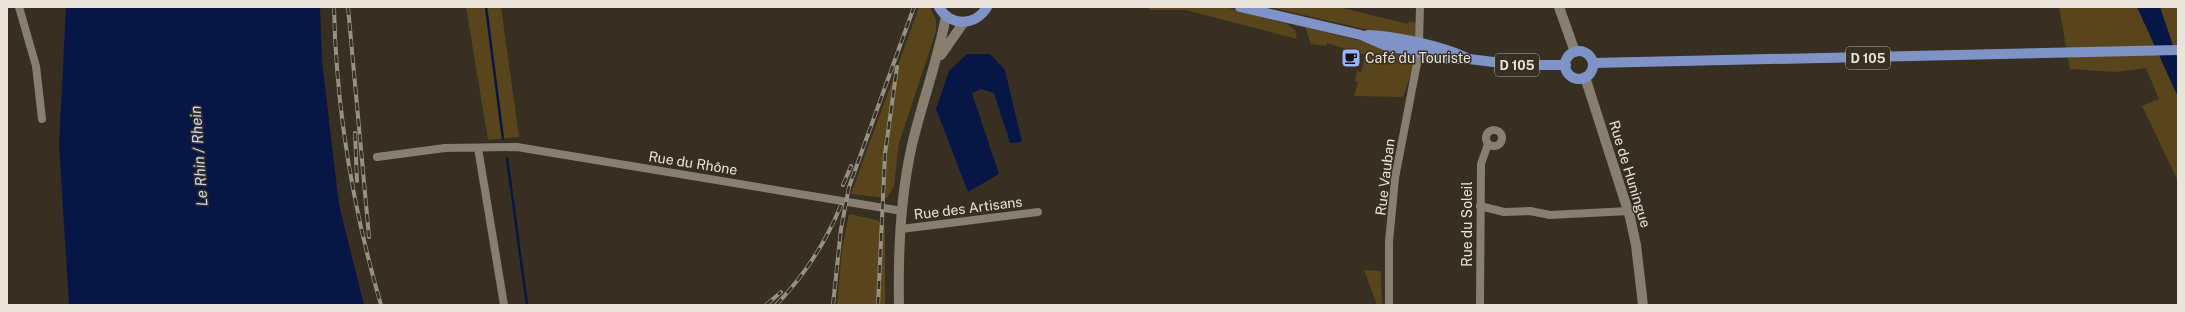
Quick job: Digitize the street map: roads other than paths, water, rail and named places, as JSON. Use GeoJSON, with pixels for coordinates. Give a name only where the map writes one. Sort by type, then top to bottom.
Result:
{"type":"FeatureCollection","features":[{"type":"Feature","properties":{"kind":"main road"},"geometry":{"type":"LineString","coordinates":[[939,7],[946,16],[954,21],[964,22],[978,18],[989,7]]}},
{"type":"Feature","properties":{"kind":"main road","name":"D 105"},"geometry":{"type":"LineString","coordinates":[[1240,7],[1361,35],[1385,36],[1419,48],[1453,52],[1468,59],[1518,65],[1566,65]]}},
{"type":"Feature","properties":{"kind":"main road","name":"D 105"},"geometry":{"type":"LineString","coordinates":[[1593,63],[2178,50]]}},
{"type":"Feature","properties":{"kind":"main road"},"geometry":{"type":"LineString","coordinates":[[1575,52],[1585,52],[1592,59],[1593,63],[1591,72],[1585,77],[1572,77],[1566,65],[1568,57],[1575,52]]}},
{"type":"Feature","properties":{"kind":"street"},"geometry":{"type":"LineString","coordinates":[[19,7],[36,66],[42,119]]}},
{"type":"Feature","properties":{"kind":"street","name":"Rue Vauban"},"geometry":{"type":"LineString","coordinates":[[1389,305],[1389,242],[1396,178],[1419,48],[1420,7]]}},
{"type":"Feature","properties":{"kind":"street"},"geometry":{"type":"LineString","coordinates":[[1559,7],[1575,52]]}},
{"type":"Feature","properties":{"kind":"street"},"geometry":{"type":"LineString","coordinates":[[899,305],[902,211],[912,147],[935,66],[946,16]]}},
{"type":"Feature","properties":{"kind":"street"},"geometry":{"type":"LineString","coordinates":[[935,66],[947,45],[964,22]]}},
{"type":"Feature","properties":{"kind":"street","name":"Rue de Huningue"},"geometry":{"type":"LineString","coordinates":[[1585,77],[1629,211],[1636,245],[1642,305]]}},
{"type":"Feature","properties":{"kind":"street","name":"Rue du Soleil"},"geometry":{"type":"LineString","coordinates":[[1480,305],[1481,164],[1488,144]]}},
{"type":"Feature","properties":{"kind":"street","name":"Rue du Rhône"},"geometry":{"type":"LineString","coordinates":[[377,157],[445,148],[517,147],[902,211]]}},
{"type":"Feature","properties":{"kind":"street"},"geometry":{"type":"LineString","coordinates":[[478,148],[504,305]]}},
{"type":"Feature","properties":{"kind":"street"},"geometry":{"type":"LineString","coordinates":[[1480,206],[1504,212],[1530,211],[1550,215],[1629,211]]}},
{"type":"Feature","properties":{"kind":"street","name":"Rue des Artisans"},"geometry":{"type":"LineString","coordinates":[[901,230],[1038,212]]}},
{"type":"Feature","properties":{"kind":"water","name":"Le Rhin / Rhein"},"geometry":{"type":"Polygon","coordinates":[[[66,7],[320,7],[322,61],[339,205],[364,305],[69,305],[59,145],[66,7]]]}},
{"type":"Feature","properties":{"kind":"water"},"geometry":{"type":"Polygon","coordinates":[[[2137,7],[2160,7],[2178,60],[2178,97],[2137,7]]]}},
{"type":"Feature","properties":{"kind":"water"},"geometry":{"type":"Polygon","coordinates":[[[967,54],[990,54],[1005,70],[1022,142],[1010,143],[994,93],[981,89],[972,93],[999,174],[968,192],[936,109],[949,71],[967,54]]]}},
{"type":"Feature","properties":{"kind":"waterway"},"geometry":{"type":"LineString","coordinates":[[486,7],[503,139]]}},
{"type":"Feature","properties":{"kind":"waterway"},"geometry":{"type":"LineString","coordinates":[[507,158],[527,305]]}},
{"type":"Feature","properties":{"kind":"railway"},"geometry":{"type":"LineString","coordinates":[[334,7],[335,45],[342,120],[354,195],[381,305]]}},
{"type":"Feature","properties":{"kind":"railway"},"geometry":{"type":"LineString","coordinates":[[348,7],[369,237]]}},
{"type":"Feature","properties":{"kind":"railway"},"geometry":{"type":"LineString","coordinates":[[833,305],[841,229],[849,187],[914,7]]}},
{"type":"Feature","properties":{"kind":"railway"},"geometry":{"type":"LineString","coordinates":[[878,305],[885,154],[897,67]]}},
{"type":"Feature","properties":{"kind":"railway"},"geometry":{"type":"LineString","coordinates":[[355,133],[357,181]]}},
{"type":"Feature","properties":{"kind":"railway"},"geometry":{"type":"LineString","coordinates":[[843,185],[851,166]]}},
{"type":"Feature","properties":{"kind":"railway"},"geometry":{"type":"LineString","coordinates":[[776,305],[796,282],[813,258],[835,219],[841,205]]}},
{"type":"Feature","properties":{"kind":"railway"},"geometry":{"type":"LineString","coordinates":[[766,305],[781,292]]}},
{"type":"Feature","properties":{"kind":"place","name":"Café du Touriste"},"geometry":{"type":"Point","coordinates":[1351,58]}}]}
